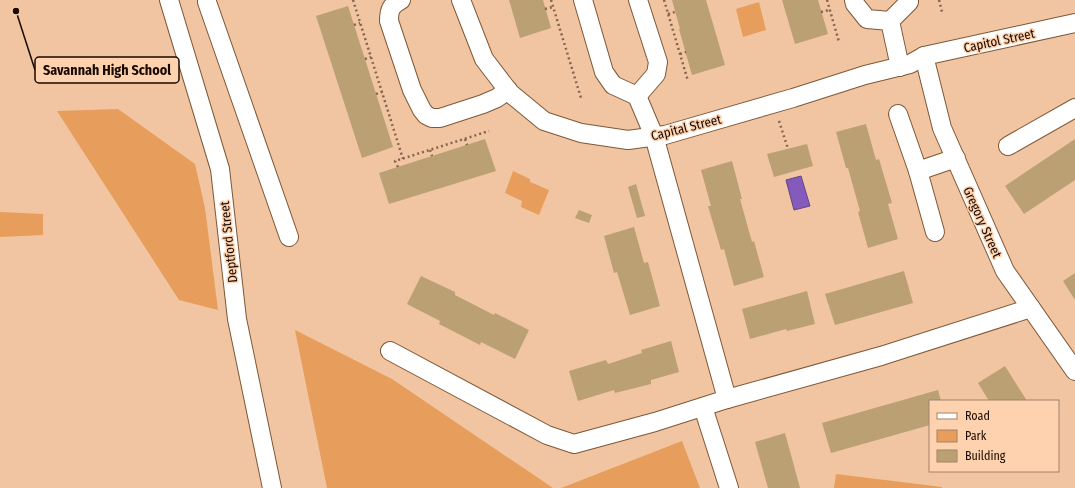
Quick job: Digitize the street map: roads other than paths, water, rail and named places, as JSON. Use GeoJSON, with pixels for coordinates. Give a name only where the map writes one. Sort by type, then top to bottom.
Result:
{"type":"FeatureCollection","features":[{"type":"Feature","properties":{"kind":"street","name":"Deptford Street"},"geometry":{"type":"LineString","coordinates":[[170,0],[220,169],[236,319],[272,488]]}},
{"type":"Feature","properties":{"kind":"street"},"geometry":{"type":"LineString","coordinates":[[207,0],[288,237]]}},
{"type":"Feature","properties":{"kind":"street"},"geometry":{"type":"LineString","coordinates":[[401,0],[393,6],[389,12],[389,21],[412,90],[426,115],[432,118],[440,118],[483,104],[497,98],[508,90]]}},
{"type":"Feature","properties":{"kind":"street","name":"Capital Street"},"geometry":{"type":"LineString","coordinates":[[460,0],[484,59],[508,90],[544,121],[581,133],[628,140],[665,135],[774,104],[865,75],[910,64],[924,56]]}},
{"type":"Feature","properties":{"kind":"street"},"geometry":{"type":"LineString","coordinates":[[583,0],[604,72],[613,85],[637,96],[654,136],[727,399]]}},
{"type":"Feature","properties":{"kind":"street"},"geometry":{"type":"LineString","coordinates":[[637,96],[656,74],[658,62],[638,0]]}},
{"type":"Feature","properties":{"kind":"street"},"geometry":{"type":"LineString","coordinates":[[854,0],[855,4],[867,19],[890,21],[909,2],[909,0]]}},
{"type":"Feature","properties":{"kind":"street"},"geometry":{"type":"LineString","coordinates":[[890,21],[900,67]]}},
{"type":"Feature","properties":{"kind":"street","name":"Capitol Street"},"geometry":{"type":"LineString","coordinates":[[924,56],[1075,24]]}},
{"type":"Feature","properties":{"kind":"street","name":"Gregory Street"},"geometry":{"type":"LineString","coordinates":[[924,56],[942,128],[1005,271],[1075,371]]}},
{"type":"Feature","properties":{"kind":"street"},"geometry":{"type":"LineString","coordinates":[[1008,146],[1075,108]]}},
{"type":"Feature","properties":{"kind":"street"},"geometry":{"type":"LineString","coordinates":[[898,114],[918,171],[935,232]]}},
{"type":"Feature","properties":{"kind":"street"},"geometry":{"type":"LineString","coordinates":[[918,171],[956,158]]}},
{"type":"Feature","properties":{"kind":"street"},"geometry":{"type":"LineString","coordinates":[[390,351],[547,435],[574,444],[881,356],[1031,308]]}},
{"type":"Feature","properties":{"kind":"street"},"geometry":{"type":"LineString","coordinates":[[703,407],[729,488]]}},
{"type":"Feature","properties":{"kind":"place","name":"Savannah High School"},"geometry":{"type":"Point","coordinates":[16,11]}}]}
